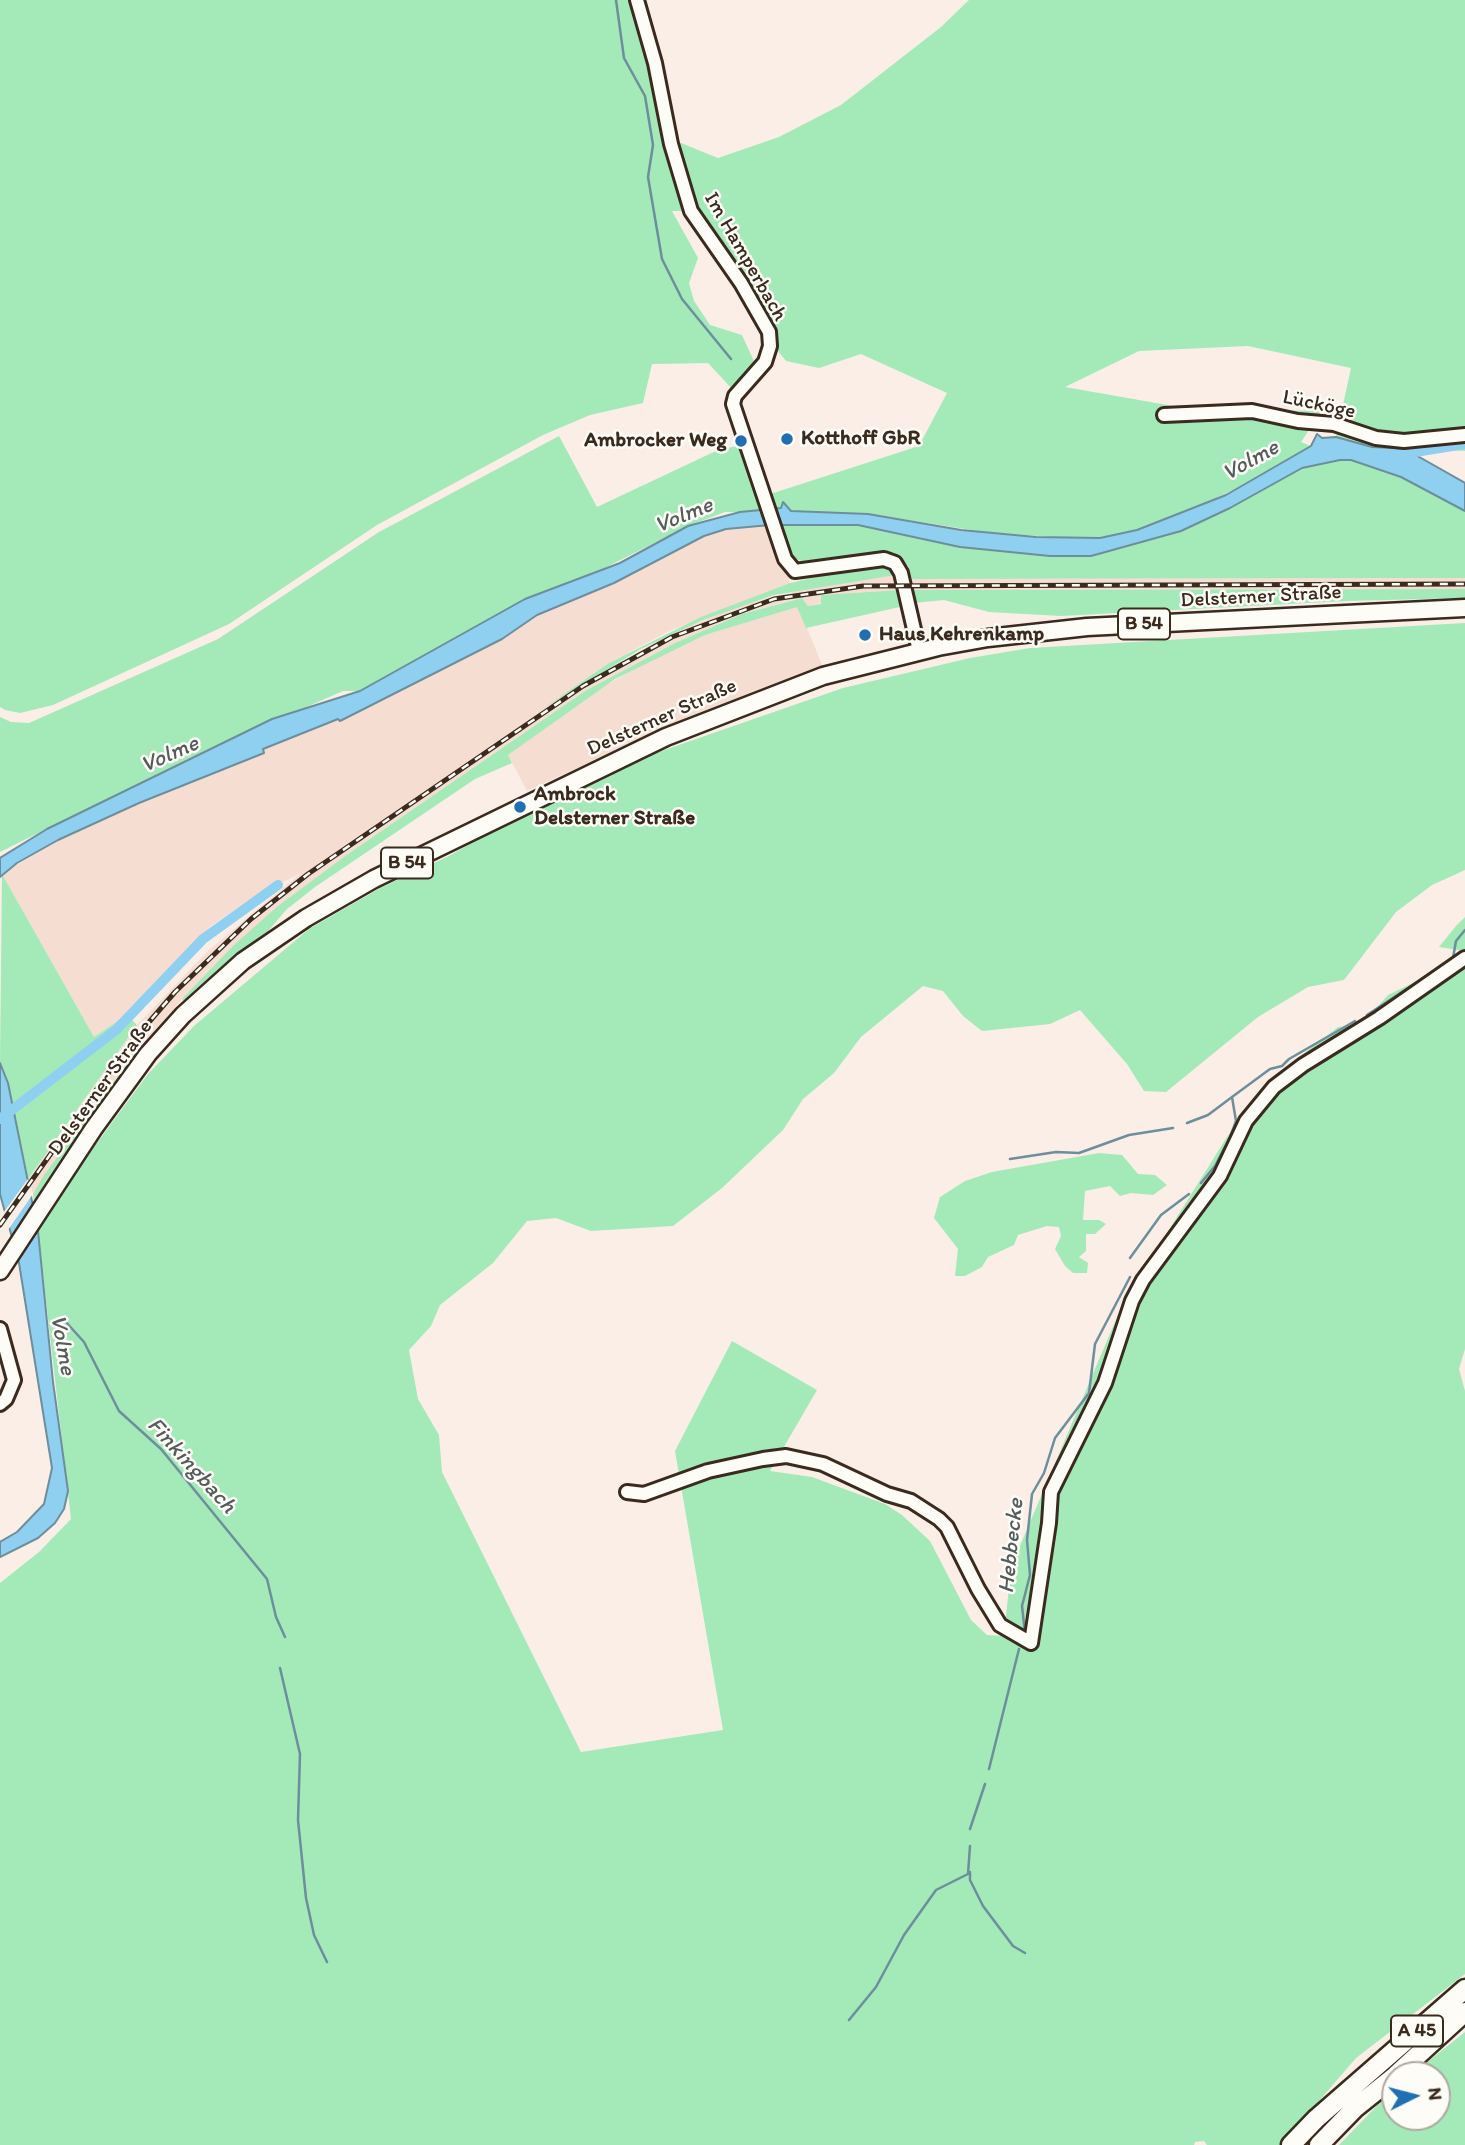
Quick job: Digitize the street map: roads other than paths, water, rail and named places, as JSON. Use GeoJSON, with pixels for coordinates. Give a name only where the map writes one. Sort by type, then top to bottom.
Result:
{"type":"FeatureCollection","features":[{"type":"Feature","properties":{"kind":"highway","name":"A 45"},"geometry":{"type":"LineString","coordinates":[[1291,2145],[1316,2119],[1465,1989]]}},
{"type":"Feature","properties":{"kind":"highway","name":"A 45"},"geometry":{"type":"LineString","coordinates":[[1411,2061],[1465,2012]]}},
{"type":"Feature","properties":{"kind":"highway","name":"A 45"},"geometry":{"type":"LineString","coordinates":[[1319,2145],[1355,2108],[1381,2087]]}},
{"type":"Feature","properties":{"kind":"main road","name":"Delsterner Straße"},"geometry":{"type":"LineString","coordinates":[[0,1271],[120,1091],[161,1039],[221,979],[306,918],[387,873],[666,737],[790,687],[854,666],[919,651],[1051,630],[1465,608]]}},
{"type":"Feature","properties":{"kind":"street","name":"Im Hamperbach"},"geometry":{"type":"LineString","coordinates":[[637,0],[655,63],[671,144],[691,211],[741,283],[769,332],[770,346],[765,362],[733,402],[788,566],[795,571],[884,559],[895,563],[901,573],[919,651]]}},
{"type":"Feature","properties":{"kind":"street","name":"Lücköge"},"geometry":{"type":"LineString","coordinates":[[1164,415],[1252,411],[1298,421],[1334,424],[1376,439],[1404,441],[1465,435]]}},
{"type":"Feature","properties":{"kind":"street"},"geometry":{"type":"LineString","coordinates":[[627,1492],[644,1494],[708,1471],[763,1459],[786,1456],[823,1464],[887,1494],[911,1501],[939,1520],[947,1527],[978,1589],[1000,1625],[1031,1643],[1051,1492],[1105,1382],[1132,1301],[1143,1280],[1220,1176],[1246,1121],[1274,1087],[1303,1065],[1380,1018],[1465,958]]}},
{"type":"Feature","properties":{"kind":"street"},"geometry":{"type":"LineString","coordinates":[[0,1329],[14,1380],[6,1399],[0,1404]]}},
{"type":"Feature","properties":{"kind":"water"},"geometry":{"type":"Polygon","coordinates":[[[1317,434],[1322,438],[1336,437],[1372,447],[1413,449],[1414,454],[1465,483],[1465,511],[1401,477],[1351,460],[1340,460],[1302,468],[1230,508],[1181,531],[1091,556],[1050,556],[960,547],[858,525],[770,525],[726,529],[704,536],[614,583],[537,615],[502,639],[340,721],[338,719],[263,749],[264,753],[139,803],[58,840],[17,863],[0,877],[0,858],[47,829],[272,719],[360,691],[525,599],[620,563],[688,526],[740,512],[781,508],[783,502],[791,511],[868,514],[961,530],[1036,537],[1100,538],[1137,530],[1226,495],[1311,446],[1317,434]]]}},
{"type":"Feature","properties":{"kind":"water"},"geometry":{"type":"Polygon","coordinates":[[[0,1063],[8,1083],[38,1231],[53,1382],[68,1491],[64,1509],[55,1523],[38,1538],[0,1557],[0,1542],[17,1532],[44,1504],[52,1468],[19,1263],[0,1194],[0,1063]]]}},
{"type":"Feature","properties":{"kind":"waterway"},"geometry":{"type":"LineString","coordinates":[[616,0],[624,58],[645,96],[653,145],[648,177],[662,259],[682,299],[731,359]]}},
{"type":"Feature","properties":{"kind":"waterway"},"geometry":{"type":"LineString","coordinates":[[1403,454],[1465,444]]}},
{"type":"Feature","properties":{"kind":"waterway"},"geometry":{"type":"LineString","coordinates":[[0,1119],[116,1030],[203,939],[278,885]]}},
{"type":"Feature","properties":{"kind":"waterway","name":"Hebbecke"},"geometry":{"type":"LineString","coordinates":[[1367,1015],[1453,958],[1456,941],[1465,930]]}},
{"type":"Feature","properties":{"kind":"waterway","name":"Hebbecke"},"geometry":{"type":"LineString","coordinates":[[1201,1183],[1215,1166],[1236,1121],[1232,1097],[1270,1069],[1282,1066],[1289,1059],[1355,1021]]}},
{"type":"Feature","properties":{"kind":"waterway"},"geometry":{"type":"LineString","coordinates":[[1187,1123],[1208,1115],[1232,1097]]}},
{"type":"Feature","properties":{"kind":"waterway"},"geometry":{"type":"LineString","coordinates":[[1010,1159],[1056,1152],[1079,1153],[1129,1135],[1173,1128]]}},
{"type":"Feature","properties":{"kind":"waterway","name":"Hebbecke"},"geometry":{"type":"LineString","coordinates":[[1130,1258],[1161,1215],[1189,1194]]}},
{"type":"Feature","properties":{"kind":"waterway","name":"Hebbecke"},"geometry":{"type":"LineString","coordinates":[[1025,1633],[1022,1606],[1030,1575],[1027,1540],[1032,1494],[1044,1473],[1055,1438],[1089,1393],[1095,1344],[1130,1277]]}},
{"type":"Feature","properties":{"kind":"waterway","name":"Finkingbach"},"geometry":{"type":"LineString","coordinates":[[65,1321],[84,1342],[119,1411],[161,1449],[267,1579],[276,1617],[285,1637]]}},
{"type":"Feature","properties":{"kind":"waterway","name":"Hebbecke"},"geometry":{"type":"LineString","coordinates":[[989,1769],[1019,1649]]}},
{"type":"Feature","properties":{"kind":"waterway","name":"Finkingbach"},"geometry":{"type":"LineString","coordinates":[[280,1668],[300,1754],[298,1820],[306,1898],[314,1935],[327,1962]]}},
{"type":"Feature","properties":{"kind":"waterway","name":"Hebbecke"},"geometry":{"type":"LineString","coordinates":[[970,1829],[985,1784]]}},
{"type":"Feature","properties":{"kind":"waterway","name":"Hebbecke"},"geometry":{"type":"LineString","coordinates":[[849,2020],[876,1987],[904,1935],[936,1890],[968,1874],[970,1846]]}},
{"type":"Feature","properties":{"kind":"waterway"},"geometry":{"type":"LineString","coordinates":[[970,1872],[970,1880],[983,1906],[1013,1946],[1025,1953]]}},
{"type":"Feature","properties":{"kind":"railway"},"geometry":{"type":"LineString","coordinates":[[0,1225],[124,1051],[175,992],[251,919],[308,874],[583,686],[672,637],[774,599],[863,586],[1465,584]]}},
{"type":"Feature","properties":{"kind":"place","name":"Kotthoff GbR"},"geometry":{"type":"Point","coordinates":[787,439]}},
{"type":"Feature","properties":{"kind":"place","name":"Ambrocker Weg"},"geometry":{"type":"Point","coordinates":[741,441]}},
{"type":"Feature","properties":{"kind":"place","name":"Haus Kehrenkamp"},"geometry":{"type":"Point","coordinates":[865,635]}},
{"type":"Feature","properties":{"kind":"place","name":"Ambrock Delsterner Straße"},"geometry":{"type":"Point","coordinates":[520,807]}},
{"type":"Feature","properties":{"kind":"water label","name":"Volme"},"geometry":{"type":"Point","coordinates":[1251,461]}},
{"type":"Feature","properties":{"kind":"water label","name":"Volme"},"geometry":{"type":"Point","coordinates":[684,516]}},
{"type":"Feature","properties":{"kind":"water label","name":"Volme"},"geometry":{"type":"Point","coordinates":[170,755]}},
{"type":"Feature","properties":{"kind":"water label","name":"Volme"},"geometry":{"type":"Point","coordinates":[62,1345]}}]}
